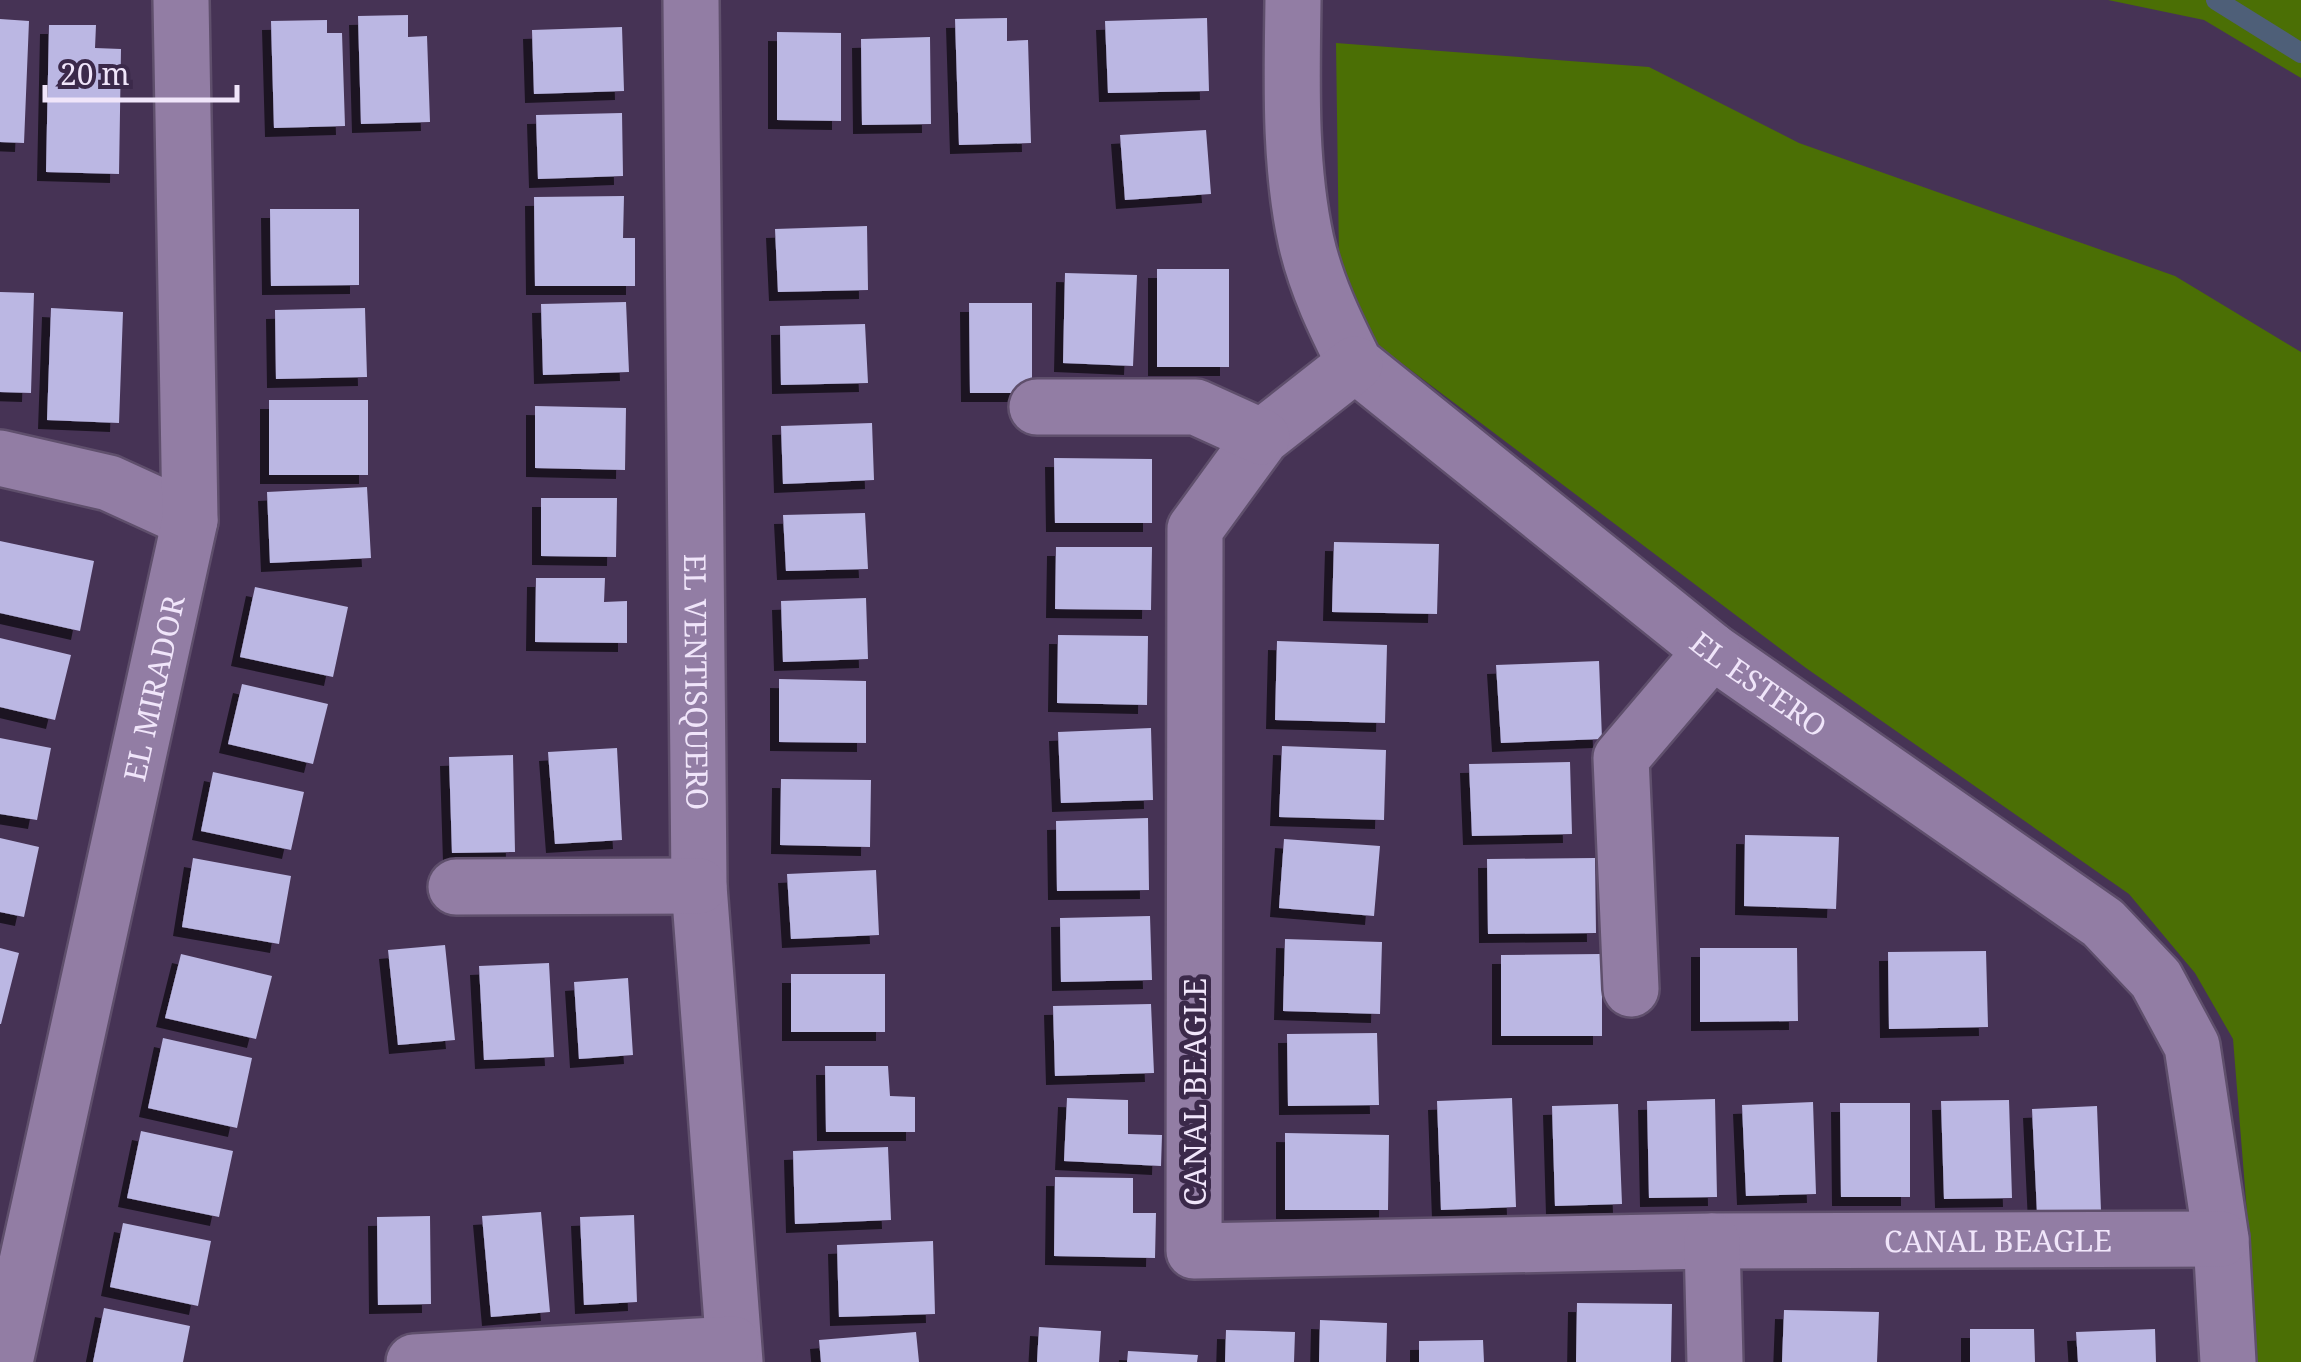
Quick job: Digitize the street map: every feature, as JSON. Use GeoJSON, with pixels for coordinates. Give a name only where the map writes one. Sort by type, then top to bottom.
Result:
{"type":"FeatureCollection","features":[{"type":"Feature","properties":{"kind":"street","name":"EL MIRADOR"},"geometry":{"type":"LineString","coordinates":[[5,1362],[190,520],[181,0]]}},
{"type":"Feature","properties":{"kind":"street","name":"EL VENTISQUERO"},"geometry":{"type":"LineString","coordinates":[[691,0],[698,886],[734,1353]]}},
{"type":"Feature","properties":{"kind":"street","name":"EL ESTERO"},"geometry":{"type":"LineString","coordinates":[[1293,0],[1298,196],[1307,245],[1327,307],[1355,364],[1712,651],[2103,923],[2156,979],[2192,1046],[2222,1239],[2228,1362]]}},
{"type":"Feature","properties":{"kind":"street","name":"CANAL BEAGLE"},"geometry":{"type":"LineString","coordinates":[[1355,364],[1262,437],[1195,529],[1194,1251],[1712,1241],[2222,1239]]}},
{"type":"Feature","properties":{"kind":"street"},"geometry":{"type":"LineString","coordinates":[[1037,407],[1196,406],[1262,437]]}},
{"type":"Feature","properties":{"kind":"street"},"geometry":{"type":"LineString","coordinates":[[0,458],[109,483],[190,520]]}},
{"type":"Feature","properties":{"kind":"street"},"geometry":{"type":"LineString","coordinates":[[1632,989],[1621,758],[1712,651]]}},
{"type":"Feature","properties":{"kind":"street"},"geometry":{"type":"LineString","coordinates":[[456,888],[698,886]]}},
{"type":"Feature","properties":{"kind":"street"},"geometry":{"type":"LineString","coordinates":[[1712,1241],[1715,1362]]}},
{"type":"Feature","properties":{"kind":"street"},"geometry":{"type":"LineString","coordinates":[[414,1362],[734,1353]]}},
{"type":"Feature","properties":{"kind":"green space"},"geometry":{"type":"Polygon","coordinates":[[[2108,0],[2301,0],[2301,78],[2204,20],[2108,0]]]}},
{"type":"Feature","properties":{"kind":"green space"},"geometry":{"type":"Polygon","coordinates":[[[1336,43],[1649,67],[1799,143],[2175,276],[2301,352],[2301,1362],[2255,1362],[2253,1287],[2233,1039],[2195,973],[2129,894],[1806,668],[1376,344],[1339,258],[1336,43]]]}},
{"type":"Feature","properties":{"kind":"building"},"geometry":{"type":"Polygon","coordinates":[[[408,15],[408,37],[427,36],[430,122],[361,124],[358,16],[408,15]]]}},
{"type":"Feature","properties":{"kind":"building"},"geometry":{"type":"Polygon","coordinates":[[[1007,18],[1007,41],[1028,40],[1031,143],[959,145],[955,19],[1007,18]]]}},
{"type":"Feature","properties":{"kind":"building"},"geometry":{"type":"Polygon","coordinates":[[[1207,18],[1209,91],[1108,93],[1105,21],[1207,18]]]}},
{"type":"Feature","properties":{"kind":"building"},"geometry":{"type":"Polygon","coordinates":[[[0,19],[29,21],[24,143],[0,142],[0,19]]]}},
{"type":"Feature","properties":{"kind":"building"},"geometry":{"type":"Polygon","coordinates":[[[327,20],[327,33],[342,33],[345,126],[274,128],[271,21],[327,20]]]}},
{"type":"Feature","properties":{"kind":"building"},"geometry":{"type":"Polygon","coordinates":[[[49,25],[96,25],[95,48],[121,49],[119,174],[46,172],[49,25]]]}},
{"type":"Feature","properties":{"kind":"building"},"geometry":{"type":"Polygon","coordinates":[[[622,27],[624,91],[534,94],[532,30],[622,27]]]}},
{"type":"Feature","properties":{"kind":"building"},"geometry":{"type":"Polygon","coordinates":[[[777,32],[841,33],[841,121],[777,120],[777,32]]]}},
{"type":"Feature","properties":{"kind":"building"},"geometry":{"type":"Polygon","coordinates":[[[930,37],[931,124],[862,125],[861,39],[930,37]]]}},
{"type":"Feature","properties":{"kind":"building"},"geometry":{"type":"Polygon","coordinates":[[[622,113],[623,176],[538,179],[536,115],[622,113]]]}},
{"type":"Feature","properties":{"kind":"building"},"geometry":{"type":"Polygon","coordinates":[[[1206,130],[1211,194],[1125,200],[1120,135],[1206,130]]]}},
{"type":"Feature","properties":{"kind":"building"},"geometry":{"type":"Polygon","coordinates":[[[624,196],[623,238],[635,238],[635,286],[535,286],[534,197],[624,196]]]}},
{"type":"Feature","properties":{"kind":"building"},"geometry":{"type":"Polygon","coordinates":[[[270,209],[359,209],[359,285],[271,286],[270,209]]]}},
{"type":"Feature","properties":{"kind":"building"},"geometry":{"type":"Polygon","coordinates":[[[867,226],[868,290],[778,292],[775,229],[867,226]]]}},
{"type":"Feature","properties":{"kind":"building"},"geometry":{"type":"Polygon","coordinates":[[[1157,269],[1229,269],[1229,367],[1157,367],[1157,269]]]}},
{"type":"Feature","properties":{"kind":"building"},"geometry":{"type":"Polygon","coordinates":[[[1065,273],[1137,275],[1133,366],[1063,363],[1065,273]]]}},
{"type":"Feature","properties":{"kind":"building"},"geometry":{"type":"Polygon","coordinates":[[[0,292],[34,293],[31,393],[0,392],[0,292]]]}},
{"type":"Feature","properties":{"kind":"building"},"geometry":{"type":"Polygon","coordinates":[[[626,302],[629,372],[543,375],[541,304],[626,302]]]}},
{"type":"Feature","properties":{"kind":"building"},"geometry":{"type":"Polygon","coordinates":[[[969,303],[1032,303],[1032,393],[970,393],[969,303]]]}},
{"type":"Feature","properties":{"kind":"building"},"geometry":{"type":"Polygon","coordinates":[[[51,308],[123,312],[119,423],[47,420],[51,308]]]}},
{"type":"Feature","properties":{"kind":"building"},"geometry":{"type":"Polygon","coordinates":[[[365,308],[367,377],[276,379],[275,310],[365,308]]]}},
{"type":"Feature","properties":{"kind":"building"},"geometry":{"type":"Polygon","coordinates":[[[865,324],[868,383],[781,385],[780,326],[865,324]]]}},
{"type":"Feature","properties":{"kind":"building"},"geometry":{"type":"Polygon","coordinates":[[[269,400],[368,400],[368,475],[269,475],[269,400]]]}},
{"type":"Feature","properties":{"kind":"building"},"geometry":{"type":"Polygon","coordinates":[[[535,406],[626,408],[625,470],[535,468],[535,406]]]}},
{"type":"Feature","properties":{"kind":"building"},"geometry":{"type":"Polygon","coordinates":[[[872,423],[874,480],[783,484],[781,426],[872,423]]]}},
{"type":"Feature","properties":{"kind":"building"},"geometry":{"type":"Polygon","coordinates":[[[1054,458],[1152,459],[1152,523],[1055,523],[1054,458]]]}},
{"type":"Feature","properties":{"kind":"building"},"geometry":{"type":"Polygon","coordinates":[[[367,487],[371,558],[270,563],[267,492],[367,487]]]}},
{"type":"Feature","properties":{"kind":"building"},"geometry":{"type":"Polygon","coordinates":[[[541,498],[617,498],[616,557],[541,556],[541,498]]]}},
{"type":"Feature","properties":{"kind":"building"},"geometry":{"type":"Polygon","coordinates":[[[865,513],[868,569],[786,571],[783,515],[865,513]]]}},
{"type":"Feature","properties":{"kind":"building"},"geometry":{"type":"Polygon","coordinates":[[[0,541],[94,561],[80,631],[0,613],[0,541]]]}},
{"type":"Feature","properties":{"kind":"building"},"geometry":{"type":"Polygon","coordinates":[[[1334,542],[1439,544],[1437,614],[1332,612],[1334,542]]]}},
{"type":"Feature","properties":{"kind":"building"},"geometry":{"type":"Polygon","coordinates":[[[1056,547],[1152,547],[1151,610],[1055,609],[1056,547]]]}},
{"type":"Feature","properties":{"kind":"building"},"geometry":{"type":"Polygon","coordinates":[[[536,578],[605,578],[604,602],[627,601],[627,643],[535,642],[536,578]]]}},
{"type":"Feature","properties":{"kind":"building"},"geometry":{"type":"Polygon","coordinates":[[[255,587],[348,607],[333,677],[240,657],[255,587]]]}},
{"type":"Feature","properties":{"kind":"building"},"geometry":{"type":"Polygon","coordinates":[[[866,598],[868,659],[783,662],[781,601],[866,598]]]}},
{"type":"Feature","properties":{"kind":"building"},"geometry":{"type":"Polygon","coordinates":[[[1058,635],[1148,636],[1147,705],[1057,703],[1058,635]]]}},
{"type":"Feature","properties":{"kind":"building"},"geometry":{"type":"Polygon","coordinates":[[[0,638],[71,655],[55,720],[0,707],[0,638]]]}},
{"type":"Feature","properties":{"kind":"building"},"geometry":{"type":"Polygon","coordinates":[[[1277,641],[1387,645],[1385,723],[1275,720],[1277,641]]]}},
{"type":"Feature","properties":{"kind":"building"},"geometry":{"type":"Polygon","coordinates":[[[1599,661],[1602,739],[1501,743],[1496,665],[1599,661]]]}},
{"type":"Feature","properties":{"kind":"building"},"geometry":{"type":"Polygon","coordinates":[[[779,679],[866,681],[866,743],[779,742],[779,679]]]}},
{"type":"Feature","properties":{"kind":"building"},"geometry":{"type":"Polygon","coordinates":[[[242,684],[328,704],[313,764],[228,744],[242,684]]]}},
{"type":"Feature","properties":{"kind":"building"},"geometry":{"type":"Polygon","coordinates":[[[1151,728],[1153,800],[1061,803],[1058,732],[1151,728]]]}},
{"type":"Feature","properties":{"kind":"building"},"geometry":{"type":"Polygon","coordinates":[[[0,738],[51,748],[37,820],[0,814],[0,738]]]}},
{"type":"Feature","properties":{"kind":"building"},"geometry":{"type":"Polygon","coordinates":[[[1282,746],[1386,750],[1384,820],[1279,817],[1282,746]]]}},
{"type":"Feature","properties":{"kind":"building"},"geometry":{"type":"Polygon","coordinates":[[[617,748],[622,840],[555,844],[548,752],[617,748]]]}},
{"type":"Feature","properties":{"kind":"building"},"geometry":{"type":"Polygon","coordinates":[[[513,755],[515,852],[452,853],[449,757],[513,755]]]}},
{"type":"Feature","properties":{"kind":"building"},"geometry":{"type":"Polygon","coordinates":[[[1570,762],[1572,834],[1472,836],[1469,764],[1570,762]]]}},
{"type":"Feature","properties":{"kind":"building"},"geometry":{"type":"Polygon","coordinates":[[[213,772],[304,792],[291,850],[201,831],[213,772]]]}},
{"type":"Feature","properties":{"kind":"building"},"geometry":{"type":"Polygon","coordinates":[[[781,779],[871,780],[870,847],[780,845],[781,779]]]}},
{"type":"Feature","properties":{"kind":"building"},"geometry":{"type":"Polygon","coordinates":[[[1148,818],[1149,890],[1057,891],[1056,821],[1148,818]]]}},
{"type":"Feature","properties":{"kind":"building"},"geometry":{"type":"Polygon","coordinates":[[[1745,835],[1839,837],[1836,909],[1744,906],[1745,835]]]}},
{"type":"Feature","properties":{"kind":"building"},"geometry":{"type":"Polygon","coordinates":[[[0,838],[39,847],[24,917],[0,912],[0,838]]]}},
{"type":"Feature","properties":{"kind":"building"},"geometry":{"type":"Polygon","coordinates":[[[1284,839],[1380,846],[1374,916],[1279,908],[1284,839]]]}},
{"type":"Feature","properties":{"kind":"building"},"geometry":{"type":"Polygon","coordinates":[[[193,858],[291,876],[279,944],[182,927],[193,858]]]}},
{"type":"Feature","properties":{"kind":"building"},"geometry":{"type":"Polygon","coordinates":[[[1595,858],[1596,933],[1488,934],[1487,859],[1595,858]]]}},
{"type":"Feature","properties":{"kind":"building"},"geometry":{"type":"Polygon","coordinates":[[[876,870],[879,935],[791,939],[787,874],[876,870]]]}},
{"type":"Feature","properties":{"kind":"building"},"geometry":{"type":"Polygon","coordinates":[[[1150,916],[1152,980],[1061,982],[1060,918],[1150,916]]]}},
{"type":"Feature","properties":{"kind":"building"},"geometry":{"type":"Polygon","coordinates":[[[1285,939],[1382,942],[1380,1014],[1283,1011],[1285,939]]]}},
{"type":"Feature","properties":{"kind":"building"},"geometry":{"type":"Polygon","coordinates":[[[445,945],[455,1040],[398,1045],[388,950],[445,945]]]}},
{"type":"Feature","properties":{"kind":"building"},"geometry":{"type":"Polygon","coordinates":[[[0,948],[19,953],[1,1024],[0,1024],[0,948]]]}},
{"type":"Feature","properties":{"kind":"building"},"geometry":{"type":"Polygon","coordinates":[[[1700,948],[1797,948],[1798,1021],[1700,1022],[1700,948]]]}},
{"type":"Feature","properties":{"kind":"building"},"geometry":{"type":"Polygon","coordinates":[[[1986,951],[1988,1027],[1889,1029],[1888,952],[1986,951]]]}},
{"type":"Feature","properties":{"kind":"building"},"geometry":{"type":"Polygon","coordinates":[[[181,954],[272,976],[256,1039],[165,1018],[181,954]]]}},
{"type":"Feature","properties":{"kind":"building"},"geometry":{"type":"Polygon","coordinates":[[[1602,954],[1602,1036],[1501,1036],[1501,955],[1602,954]]]}},
{"type":"Feature","properties":{"kind":"building"},"geometry":{"type":"Polygon","coordinates":[[[549,963],[554,1057],[484,1060],[479,966],[549,963]]]}},
{"type":"Feature","properties":{"kind":"building"},"geometry":{"type":"Polygon","coordinates":[[[791,974],[885,974],[885,1032],[791,1032],[791,974]]]}},
{"type":"Feature","properties":{"kind":"building"},"geometry":{"type":"Polygon","coordinates":[[[628,978],[633,1055],[579,1059],[574,982],[628,978]]]}},
{"type":"Feature","properties":{"kind":"building"},"geometry":{"type":"Polygon","coordinates":[[[1151,1004],[1154,1073],[1055,1076],[1053,1006],[1151,1004]]]}},
{"type":"Feature","properties":{"kind":"building"},"geometry":{"type":"Polygon","coordinates":[[[1377,1033],[1379,1105],[1288,1106],[1287,1034],[1377,1033]]]}},
{"type":"Feature","properties":{"kind":"building"},"geometry":{"type":"Polygon","coordinates":[[[163,1038],[252,1058],[237,1128],[148,1108],[163,1038]]]}},
{"type":"Feature","properties":{"kind":"building"},"geometry":{"type":"Polygon","coordinates":[[[825,1066],[888,1066],[890,1096],[915,1097],[915,1132],[826,1132],[825,1066]]]}},
{"type":"Feature","properties":{"kind":"building"},"geometry":{"type":"Polygon","coordinates":[[[1067,1098],[1128,1100],[1128,1134],[1162,1135],[1161,1166],[1064,1161],[1067,1098]]]}},
{"type":"Feature","properties":{"kind":"building"},"geometry":{"type":"Polygon","coordinates":[[[1512,1098],[1516,1207],[1441,1210],[1437,1101],[1512,1098]]]}},
{"type":"Feature","properties":{"kind":"building"},"geometry":{"type":"Polygon","coordinates":[[[1715,1099],[1717,1197],[1649,1198],[1647,1101],[1715,1099]]]}},
{"type":"Feature","properties":{"kind":"building"},"geometry":{"type":"Polygon","coordinates":[[[2009,1100],[2012,1198],[1944,1199],[1941,1101],[2009,1100]]]}},
{"type":"Feature","properties":{"kind":"building"},"geometry":{"type":"Polygon","coordinates":[[[1813,1102],[1816,1194],[1746,1196],[1742,1105],[1813,1102]]]}},
{"type":"Feature","properties":{"kind":"building"},"geometry":{"type":"Polygon","coordinates":[[[1840,1103],[1910,1103],[1910,1197],[1841,1197],[1840,1103]]]}},
{"type":"Feature","properties":{"kind":"building"},"geometry":{"type":"Polygon","coordinates":[[[1618,1104],[1622,1204],[1555,1206],[1552,1106],[1618,1104]]]}},
{"type":"Feature","properties":{"kind":"building"},"geometry":{"type":"Polygon","coordinates":[[[2097,1106],[2101,1211],[2037,1213],[2032,1109],[2097,1106]]]}},
{"type":"Feature","properties":{"kind":"building"},"geometry":{"type":"Polygon","coordinates":[[[141,1131],[233,1151],[219,1217],[127,1198],[141,1131]]]}},
{"type":"Feature","properties":{"kind":"building"},"geometry":{"type":"Polygon","coordinates":[[[1285,1133],[1389,1135],[1388,1210],[1285,1210],[1285,1133]]]}},
{"type":"Feature","properties":{"kind":"building"},"geometry":{"type":"Polygon","coordinates":[[[888,1147],[891,1220],[795,1224],[793,1151],[888,1147]]]}},
{"type":"Feature","properties":{"kind":"building"},"geometry":{"type":"Polygon","coordinates":[[[1055,1177],[1133,1178],[1133,1213],[1156,1213],[1155,1258],[1054,1256],[1055,1177]]]}},
{"type":"Feature","properties":{"kind":"building"},"geometry":{"type":"Polygon","coordinates":[[[541,1212],[550,1312],[491,1317],[482,1216],[541,1212]]]}},
{"type":"Feature","properties":{"kind":"building"},"geometry":{"type":"Polygon","coordinates":[[[634,1215],[637,1302],[584,1305],[580,1217],[634,1215]]]}},
{"type":"Feature","properties":{"kind":"building"},"geometry":{"type":"Polygon","coordinates":[[[430,1216],[431,1304],[378,1305],[377,1217],[430,1216]]]}},
{"type":"Feature","properties":{"kind":"building"},"geometry":{"type":"Polygon","coordinates":[[[123,1223],[211,1241],[198,1306],[110,1287],[123,1223]]]}},
{"type":"Feature","properties":{"kind":"building"},"geometry":{"type":"Polygon","coordinates":[[[933,1241],[935,1314],[839,1317],[837,1245],[933,1241]]]}},
{"type":"Feature","properties":{"kind":"building"},"geometry":{"type":"Polygon","coordinates":[[[1577,1303],[1672,1304],[1671,1362],[1576,1362],[1577,1303]]]}},
{"type":"Feature","properties":{"kind":"building"},"geometry":{"type":"Polygon","coordinates":[[[104,1308],[190,1326],[183,1362],[93,1362],[104,1308]]]}},
{"type":"Feature","properties":{"kind":"building"},"geometry":{"type":"Polygon","coordinates":[[[1784,1310],[1879,1312],[1877,1362],[1782,1362],[1784,1310]]]}},
{"type":"Feature","properties":{"kind":"building"},"geometry":{"type":"Polygon","coordinates":[[[1320,1320],[1387,1323],[1386,1362],[1319,1362],[1320,1320]]]}},
{"type":"Feature","properties":{"kind":"building"},"geometry":{"type":"Polygon","coordinates":[[[1039,1327],[1101,1331],[1099,1362],[1037,1362],[1039,1327]]]}},
{"type":"Feature","properties":{"kind":"building"},"geometry":{"type":"Polygon","coordinates":[[[1970,1329],[2034,1329],[2035,1362],[1970,1362],[1970,1329]]]}},
{"type":"Feature","properties":{"kind":"building"},"geometry":{"type":"Polygon","coordinates":[[[2155,1329],[2156,1362],[2078,1362],[2076,1332],[2155,1329]]]}},
{"type":"Feature","properties":{"kind":"building"},"geometry":{"type":"Polygon","coordinates":[[[1226,1330],[1295,1332],[1294,1362],[1225,1362],[1226,1330]]]}},
{"type":"Feature","properties":{"kind":"building"},"geometry":{"type":"Polygon","coordinates":[[[916,1332],[919,1362],[821,1362],[819,1340],[916,1332]]]}},
{"type":"Feature","properties":{"kind":"building"},"geometry":{"type":"Polygon","coordinates":[[[1483,1340],[1484,1362],[1419,1362],[1419,1341],[1483,1340]]]}},
{"type":"Feature","properties":{"kind":"building"},"geometry":{"type":"Polygon","coordinates":[[[1128,1351],[1198,1355],[1197,1362],[1127,1362],[1128,1351]]]}},
{"type":"Feature","properties":{"kind":"waterway"},"geometry":{"type":"LineString","coordinates":[[2216,0],[2301,53]]}}]}
